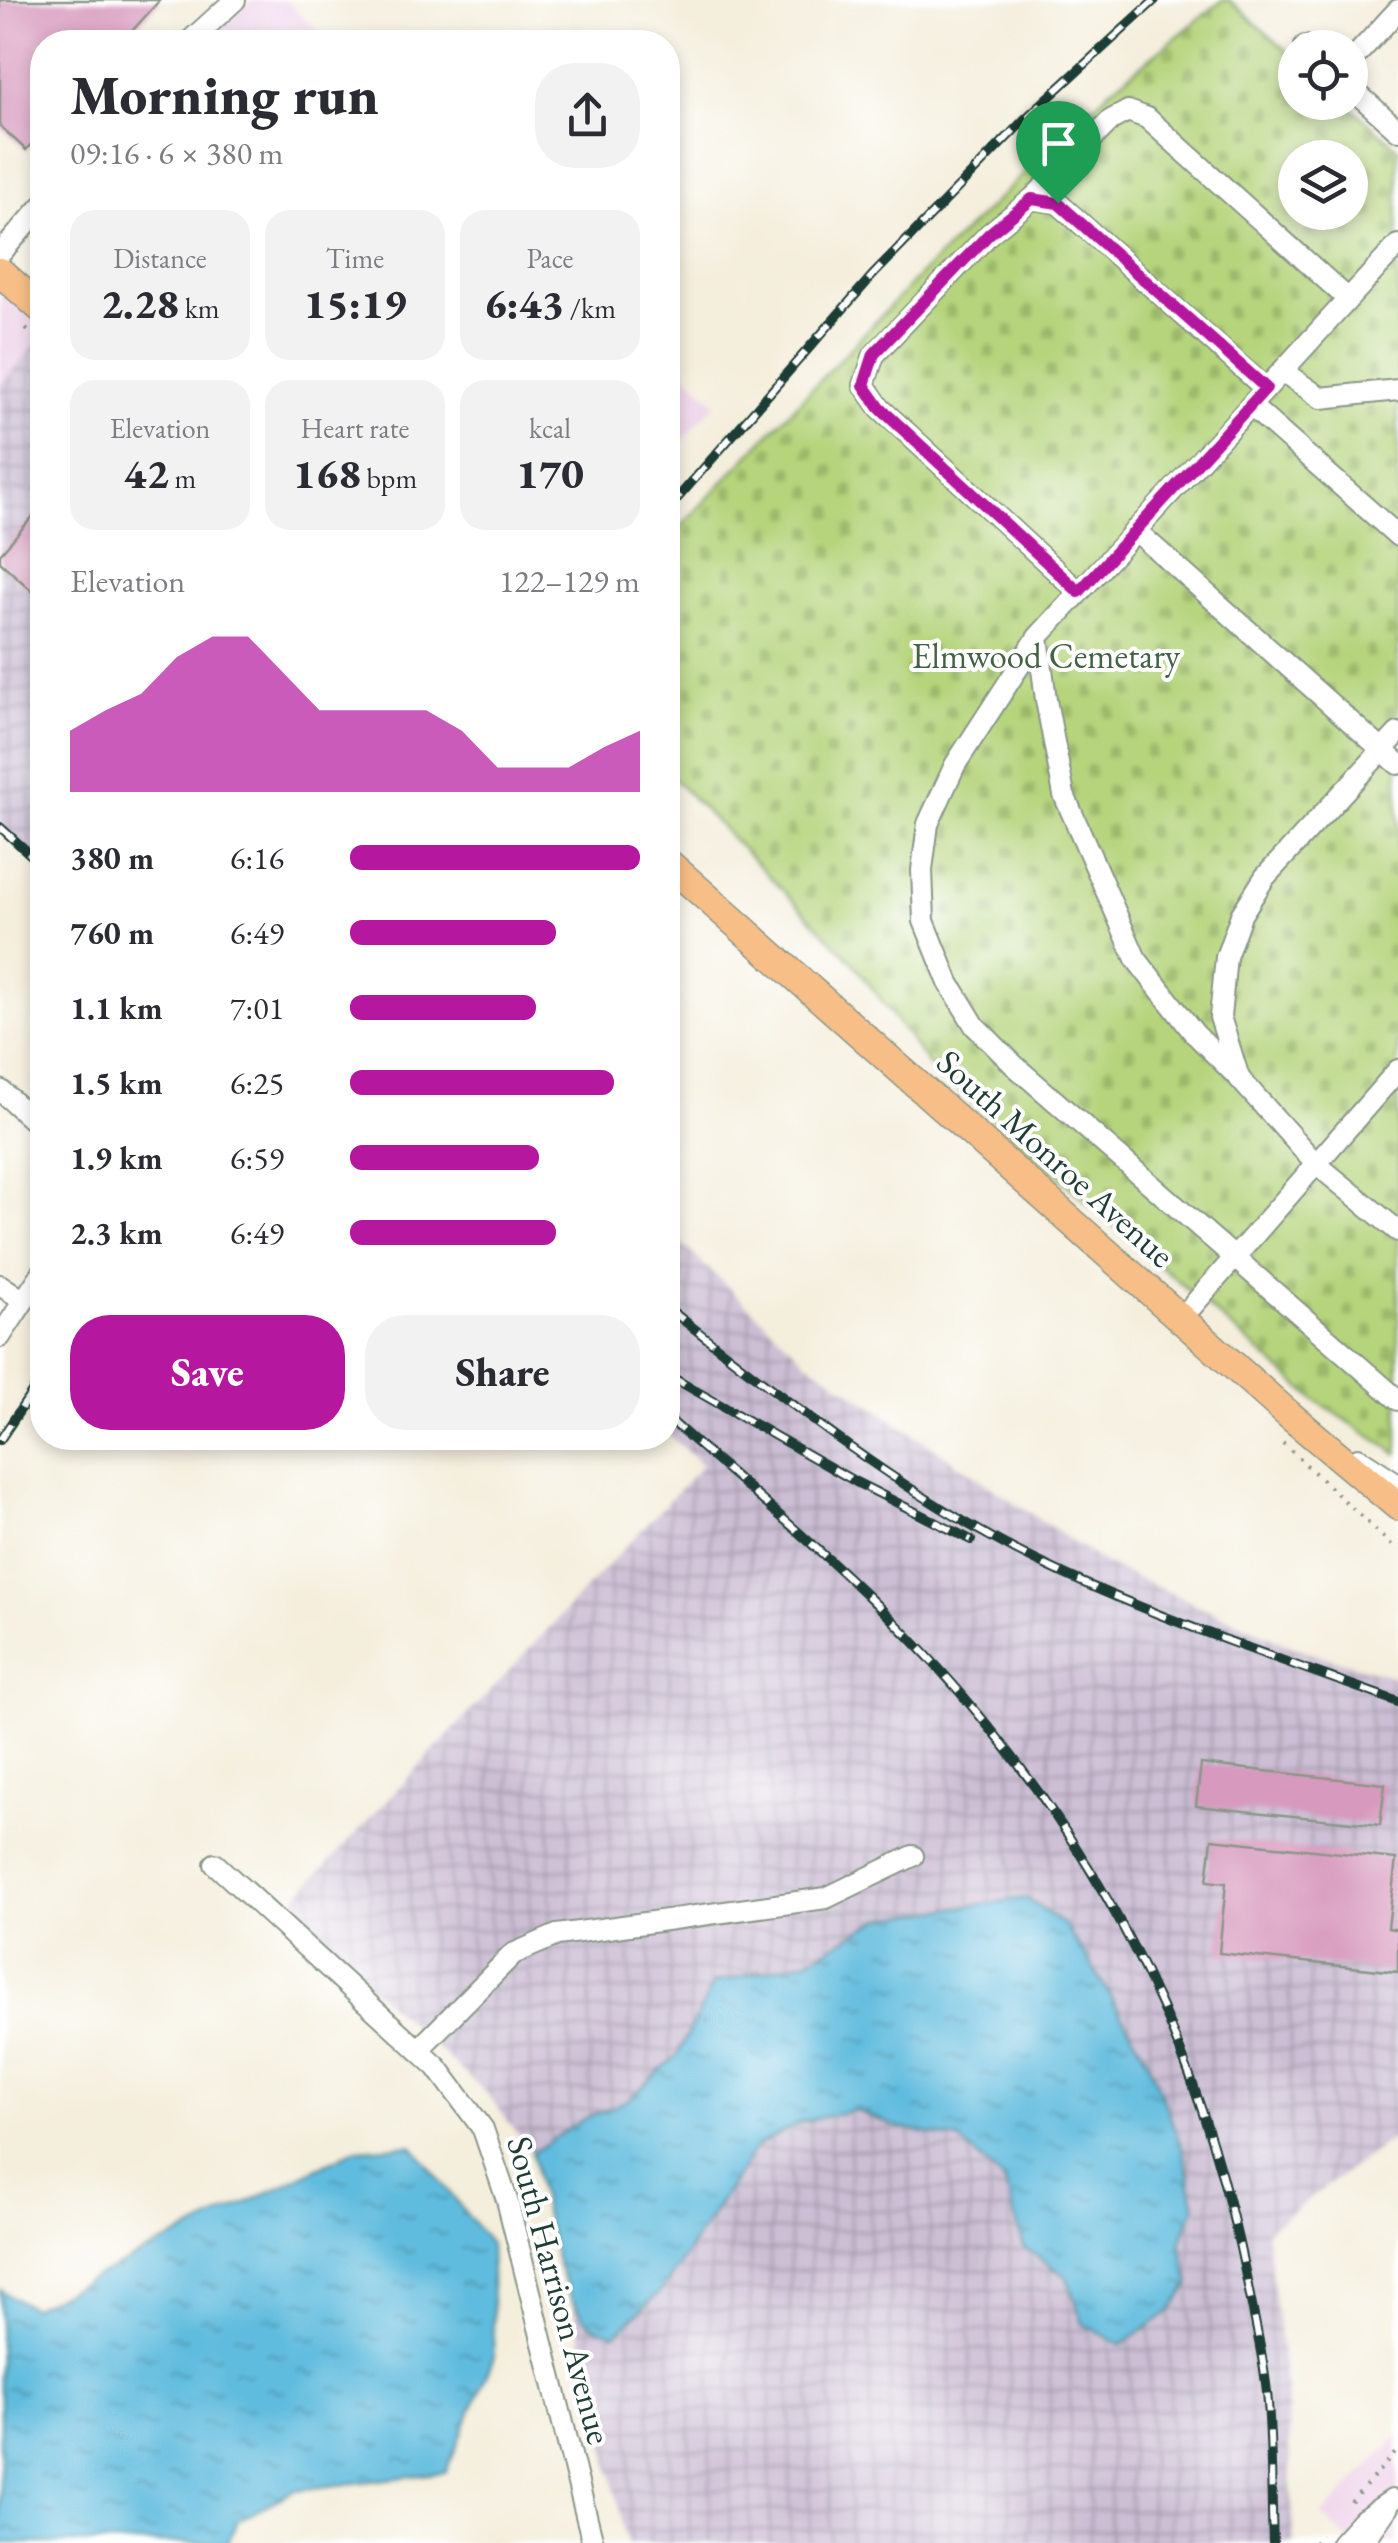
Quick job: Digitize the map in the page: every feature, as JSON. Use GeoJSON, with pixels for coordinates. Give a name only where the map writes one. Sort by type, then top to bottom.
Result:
{"type":"FeatureCollection","features":[{"type":"Feature","properties":{"kind":"main road"},"geometry":{"type":"LineString","coordinates":[[0,272],[30,299]]}},
{"type":"Feature","properties":{"kind":"main road","name":"South Monroe Avenue"},"geometry":{"type":"LineString","coordinates":[[680,873],[1288,1414],[1398,1506]]}},
{"type":"Feature","properties":{"kind":"street"},"geometry":{"type":"LineString","coordinates":[[203,30],[235,0]]}},
{"type":"Feature","properties":{"kind":"street"},"geometry":{"type":"LineString","coordinates":[[1368,42],[1398,10]]}},
{"type":"Feature","properties":{"kind":"street"},"geometry":{"type":"LineString","coordinates":[[1368,103],[1398,130]]}},
{"type":"Feature","properties":{"kind":"street"},"geometry":{"type":"LineString","coordinates":[[1079,592],[880,408],[864,385],[874,354],[989,234],[1032,199],[1110,120],[1128,111],[1147,118],[1348,299]]}},
{"type":"Feature","properties":{"kind":"street"},"geometry":{"type":"LineString","coordinates":[[1032,199],[1058,203],[1266,388]]}},
{"type":"Feature","properties":{"kind":"street"},"geometry":{"type":"LineString","coordinates":[[0,254],[30,220]]}},
{"type":"Feature","properties":{"kind":"street"},"geometry":{"type":"LineString","coordinates":[[1398,245],[1038,637],[955,765],[928,824],[922,870],[924,921],[949,983],[975,1026],[1014,1066],[1398,1400]]}},
{"type":"Feature","properties":{"kind":"street"},"geometry":{"type":"LineString","coordinates":[[1282,371],[1321,398],[1398,390]]}},
{"type":"Feature","properties":{"kind":"street"},"geometry":{"type":"LineString","coordinates":[[1250,406],[1398,536]]}},
{"type":"Feature","properties":{"kind":"street"},"geometry":{"type":"LineString","coordinates":[[1136,530],[1390,756]]}},
{"type":"Feature","properties":{"kind":"street"},"geometry":{"type":"LineString","coordinates":[[1038,637],[1064,795],[1136,959],[1194,1033],[1315,1163],[1398,1231]]}},
{"type":"Feature","properties":{"kind":"street"},"geometry":{"type":"LineString","coordinates":[[1239,1078],[1220,1017],[1226,957],[1241,916],[1265,877],[1390,756],[1398,732]]}},
{"type":"Feature","properties":{"kind":"street"},"geometry":{"type":"LineString","coordinates":[[1181,1319],[1398,1070]]}},
{"type":"Feature","properties":{"kind":"street"},"geometry":{"type":"LineString","coordinates":[[0,1090],[30,1117]]}},
{"type":"Feature","properties":{"kind":"street"},"geometry":{"type":"LineString","coordinates":[[0,1285],[24,1301]]}},
{"type":"Feature","properties":{"kind":"street"},"geometry":{"type":"LineString","coordinates":[[0,1337],[30,1292]]}},
{"type":"Feature","properties":{"kind":"street"},"geometry":{"type":"LineString","coordinates":[[1288,1414],[1398,1484]]}},
{"type":"Feature","properties":{"kind":"street"},"geometry":{"type":"LineString","coordinates":[[418,2050],[513,1954],[557,1935],[826,1898],[912,1856]]}},
{"type":"Feature","properties":{"kind":"street","name":"South Harrison Avenue"},"geometry":{"type":"LineString","coordinates":[[215,1864],[436,2067],[483,2129],[506,2200],[593,2543]]}},
{"type":"Feature","properties":{"kind":"street"},"geometry":{"type":"LineString","coordinates":[[1333,2536],[1395,2497]]}},
{"type":"Feature","properties":{"kind":"street"},"geometry":{"type":"LineString","coordinates":[[1362,2543],[1395,2497]]}},
{"type":"Feature","properties":{"kind":"path"},"geometry":{"type":"LineString","coordinates":[[1350,2503],[1398,2450]]}},
{"type":"Feature","properties":{"kind":"path"},"geometry":{"type":"LineString","coordinates":[[1314,2543],[1333,2536]]}},
{"type":"Feature","properties":{"kind":"shaded area"},"geometry":{"type":"Polygon","coordinates":[[[253,0],[285,0],[317,30],[218,30],[253,0]]]}},
{"type":"Feature","properties":{"kind":"shaded area"},"geometry":{"type":"Polygon","coordinates":[[[0,289],[30,316],[30,351],[0,386],[0,289]]]}},
{"type":"Feature","properties":{"kind":"shaded area"},"geometry":{"type":"Polygon","coordinates":[[[30,351],[30,854],[0,828],[0,386],[30,351]]]}},
{"type":"Feature","properties":{"kind":"shaded area"},"geometry":{"type":"Polygon","coordinates":[[[680,369],[716,403],[680,443],[680,369]]]}},
{"type":"Feature","properties":{"kind":"shaded area"},"geometry":{"type":"Polygon","coordinates":[[[680,1242],[808,1362],[1105,1564],[1293,1647],[1398,1678],[1398,2134],[1266,2231],[1286,2389],[1294,2543],[627,2543],[573,2306],[548,2234],[532,2153],[486,2093],[285,1909],[702,1465],[680,1445],[680,1242]]]}},
{"type":"Feature","properties":{"kind":"shaded area"},"geometry":{"type":"Polygon","coordinates":[[[1398,2436],[1398,2543],[1352,2543],[1322,2516],[1398,2436]]]}},
{"type":"Feature","properties":{"kind":"green space","name":"Elmwood Cemetary"},"geometry":{"type":"Polygon","coordinates":[[[1223,0],[1229,0],[1278,43],[1278,120],[1366,120],[1398,148],[1398,1454],[1314,1399],[928,1064],[853,962],[680,785],[680,527],[921,274],[1111,89],[1223,0]]]}},
{"type":"Feature","properties":{"kind":"water"},"geometry":{"type":"Polygon","coordinates":[[[1026,1898],[1065,1926],[1090,1962],[1147,2058],[1183,2150],[1195,2207],[1180,2242],[1190,2284],[1172,2310],[1122,2345],[1083,2324],[1067,2277],[1024,2247],[1004,2181],[959,2140],[899,2128],[855,2110],[801,2122],[756,2147],[663,2289],[616,2334],[596,2327],[581,2314],[552,2247],[532,2153],[580,2121],[628,2100],[677,2055],[714,1983],[808,1960],[882,1918],[1026,1898]]]}},
{"type":"Feature","properties":{"kind":"water"},"geometry":{"type":"Polygon","coordinates":[[[412,2145],[490,2244],[494,2357],[446,2472],[296,2490],[237,2520],[228,2543],[0,2543],[0,2290],[32,2308],[357,2149],[412,2145]]]}},
{"type":"Feature","properties":{"kind":"building"},"geometry":{"type":"Polygon","coordinates":[[[0,0],[160,0],[133,30],[30,30],[30,145],[26,150],[0,126],[0,0]]]}},
{"type":"Feature","properties":{"kind":"building"},"geometry":{"type":"Polygon","coordinates":[[[30,520],[30,589],[0,562],[0,554],[30,520]]]}},
{"type":"Feature","properties":{"kind":"building"},"geometry":{"type":"Polygon","coordinates":[[[1201,1764],[1385,1784],[1380,1825],[1196,1806],[1201,1764]]]}},
{"type":"Feature","properties":{"kind":"building"},"geometry":{"type":"Polygon","coordinates":[[[1212,1839],[1396,1859],[1388,1928],[1398,1930],[1398,1972],[1219,1953],[1226,1883],[1207,1881],[1212,1839]]]}},
{"type":"Feature","properties":{"kind":"railway"},"geometry":{"type":"LineString","coordinates":[[680,495],[872,276],[1025,119],[1155,0]]}},
{"type":"Feature","properties":{"kind":"railway"},"geometry":{"type":"LineString","coordinates":[[0,827],[30,854]]}},
{"type":"Feature","properties":{"kind":"railway"},"geometry":{"type":"LineString","coordinates":[[680,1317],[880,1468],[1017,1551],[1157,1614],[1398,1702]]}},
{"type":"Feature","properties":{"kind":"railway"},"geometry":{"type":"LineString","coordinates":[[680,1382],[856,1482],[971,1540]]}},
{"type":"Feature","properties":{"kind":"railway"},"geometry":{"type":"LineString","coordinates":[[0,1440],[30,1395]]}},
{"type":"Feature","properties":{"kind":"railway"},"geometry":{"type":"LineString","coordinates":[[680,1429],[821,1552],[930,1659],[1017,1763],[1108,1900],[1177,2043],[1228,2198],[1265,2378],[1273,2543]]}},
{"type":"Feature","properties":{"kind":"route"},"geometry":{"type":"LineString","coordinates":[[1032,199],[1058,203],[1266,388],[1079,592],[880,408],[864,385],[874,354],[989,234],[1032,199]]}}]}
